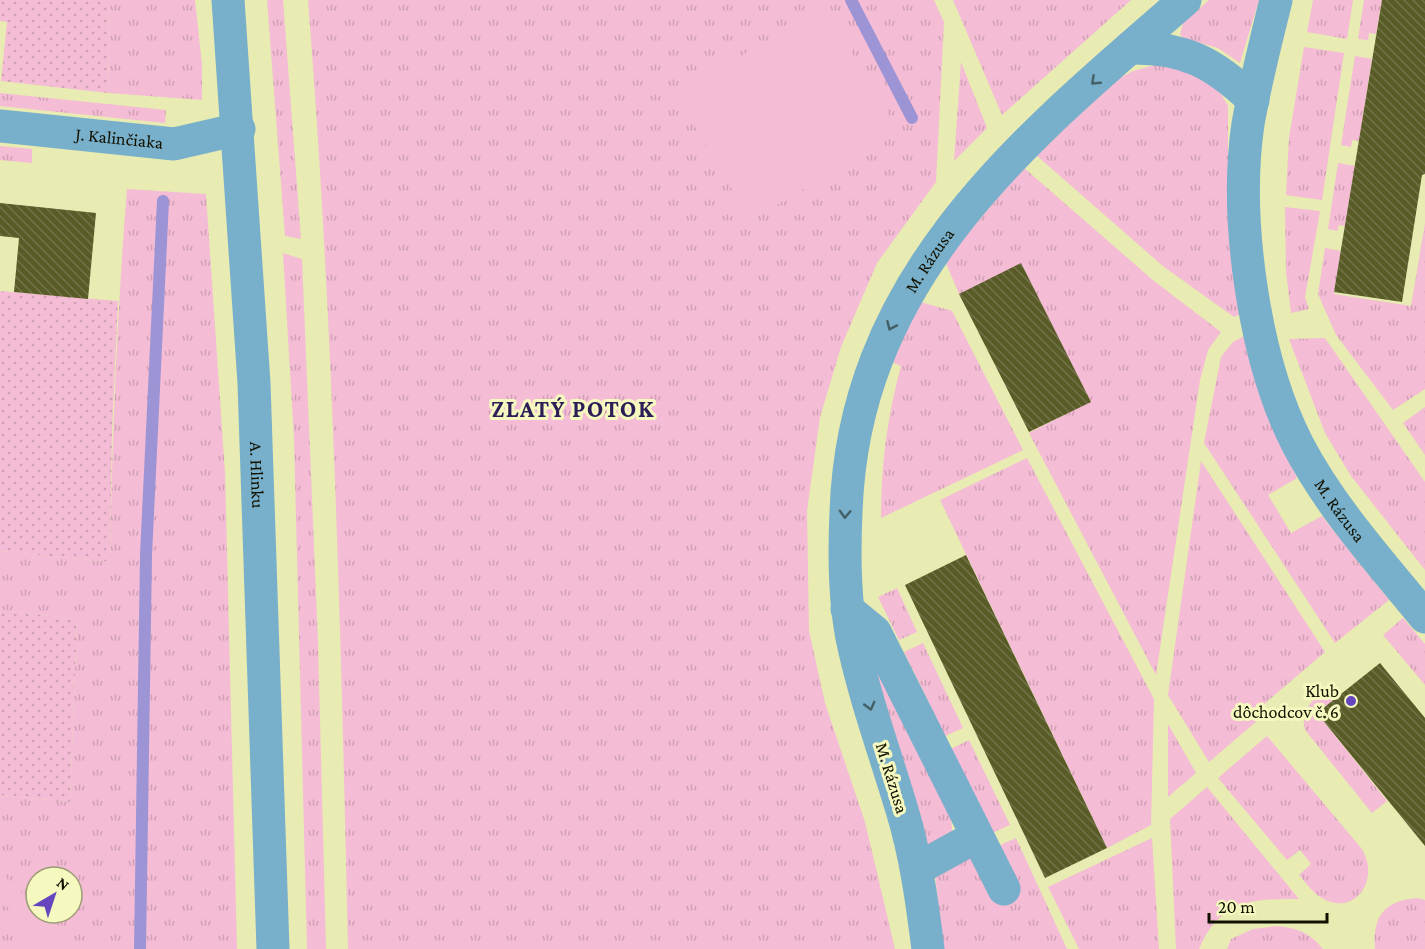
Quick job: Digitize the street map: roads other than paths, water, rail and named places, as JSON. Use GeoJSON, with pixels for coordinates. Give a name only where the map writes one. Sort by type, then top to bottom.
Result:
{"type":"FeatureCollection","features":[{"type":"Feature","properties":{"kind":"street","name":"A. Hlinku"},"geometry":{"type":"LineString","coordinates":[[228,0],[239,129],[254,383],[273,949]]}},
{"type":"Feature","properties":{"kind":"street","name":"M. Rázusa"},"geometry":{"type":"LineString","coordinates":[[928,949],[917,869],[862,676],[847,609],[844,539],[852,448],[873,368],[897,313],[917,275],[974,198],[1018,152],[1185,0]]}},
{"type":"Feature","properties":{"kind":"street","name":"M. Rázusa"},"geometry":{"type":"LineString","coordinates":[[1276,0],[1248,127],[1245,185],[1250,275],[1258,326],[1286,418],[1310,466],[1335,503],[1425,617]]}},
{"type":"Feature","properties":{"kind":"street"},"geometry":{"type":"LineString","coordinates":[[1130,48],[1158,48],[1192,56],[1232,80],[1253,100]]}},
{"type":"Feature","properties":{"kind":"street","name":"J. Kalinčiaka"},"geometry":{"type":"LineString","coordinates":[[0,126],[174,144],[239,129]]}},
{"type":"Feature","properties":{"kind":"street"},"geometry":{"type":"LineString","coordinates":[[847,609],[875,632],[1004,889]]}},
{"type":"Feature","properties":{"kind":"street"},"geometry":{"type":"LineString","coordinates":[[917,869],[977,836]]}},
{"type":"Feature","properties":{"kind":"waterway"},"geometry":{"type":"LineString","coordinates":[[851,0],[912,118]]}},
{"type":"Feature","properties":{"kind":"waterway"},"geometry":{"type":"LineString","coordinates":[[140,949],[146,555],[163,201]]}},
{"type":"Feature","properties":{"kind":"place","name":"Klub dôchodcov č. 6"},"geometry":{"type":"Point","coordinates":[1351,701]}},
{"type":"Feature","properties":{"kind":"district","name":"ZLATÝ POTOK"},"geometry":{"type":"Point","coordinates":[573,409]}}]}
